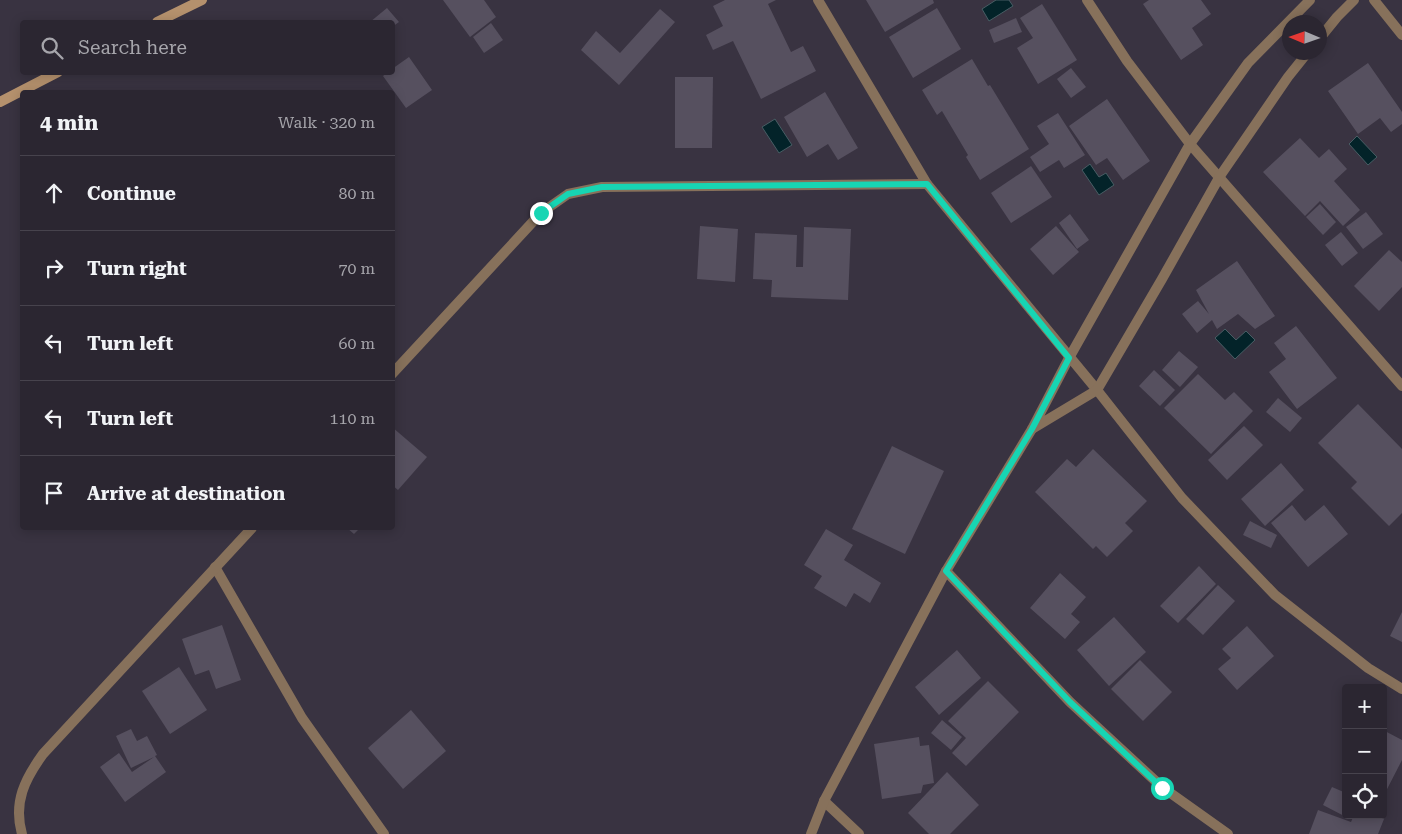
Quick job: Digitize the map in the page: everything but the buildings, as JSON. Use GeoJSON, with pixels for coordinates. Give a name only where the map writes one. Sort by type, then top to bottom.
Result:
{"type":"FeatureCollection","features":[{"type":"Feature","properties":{"kind":"street"},"geometry":{"type":"LineString","coordinates":[[161,20],[202,0]]}},
{"type":"Feature","properties":{"kind":"street"},"geometry":{"type":"LineString","coordinates":[[818,0],[927,184],[1097,390],[1182,498],[1275,595],[1368,668],[1402,689]]}},
{"type":"Feature","properties":{"kind":"street"},"geometry":{"type":"LineString","coordinates":[[1087,0],[1127,61],[1190,144],[1402,386]]}},
{"type":"Feature","properties":{"kind":"street"},"geometry":{"type":"LineString","coordinates":[[811,834],[824,801],[946,571],[1032,429],[1069,358],[1190,144],[1248,63],[1310,0]]}},
{"type":"Feature","properties":{"kind":"street"},"geometry":{"type":"LineString","coordinates":[[1327,29],[1354,0]]}},
{"type":"Feature","properties":{"kind":"street"},"geometry":{"type":"LineString","coordinates":[[1374,0],[1402,35]]}},
{"type":"Feature","properties":{"kind":"street"},"geometry":{"type":"LineString","coordinates":[[1032,429],[1097,390],[1220,176],[1302,60]]}},
{"type":"Feature","properties":{"kind":"street"},"geometry":{"type":"LineString","coordinates":[[23,90],[52,75]]}},
{"type":"Feature","properties":{"kind":"street"},"geometry":{"type":"LineString","coordinates":[[0,102],[20,92]]}},
{"type":"Feature","properties":{"kind":"street"},"geometry":{"type":"LineString","coordinates":[[395,371],[541,213],[568,194],[602,187],[927,184]]}},
{"type":"Feature","properties":{"kind":"street"},"geometry":{"type":"LineString","coordinates":[[22,834],[20,799],[28,775],[43,754],[250,530]]}},
{"type":"Feature","properties":{"kind":"street"},"geometry":{"type":"LineString","coordinates":[[215,567],[302,718],[384,834]]}},
{"type":"Feature","properties":{"kind":"street"},"geometry":{"type":"LineString","coordinates":[[946,571],[1070,702],[1162,788],[1228,834]]}},
{"type":"Feature","properties":{"kind":"street"},"geometry":{"type":"LineString","coordinates":[[824,801],[858,834]]}},
{"type":"Feature","properties":{"kind":"shaded area"},"geometry":{"type":"Polygon","coordinates":[[[996,0],[1009,0],[1013,6],[989,21],[982,9],[996,0]]]}},
{"type":"Feature","properties":{"kind":"shaded area"},"geometry":{"type":"Polygon","coordinates":[[[775,119],[792,145],[779,153],[762,127],[775,119]]]}},
{"type":"Feature","properties":{"kind":"shaded area"},"geometry":{"type":"Polygon","coordinates":[[[1357,136],[1377,157],[1368,165],[1349,144],[1357,136]]]}},
{"type":"Feature","properties":{"kind":"shaded area"},"geometry":{"type":"Polygon","coordinates":[[[1090,164],[1099,177],[1106,173],[1114,185],[1099,195],[1082,170],[1090,164]]]}},
{"type":"Feature","properties":{"kind":"shaded area"},"geometry":{"type":"Polygon","coordinates":[[[1225,329],[1236,340],[1246,331],[1255,340],[1235,359],[1215,338],[1225,329]]]}},
{"type":"Feature","properties":{"kind":"route"},"geometry":{"type":"LineString","coordinates":[[541,213],[568,194],[602,187],[927,184],[1069,358],[1032,429],[946,571],[1070,702],[1162,788]]}}]}
